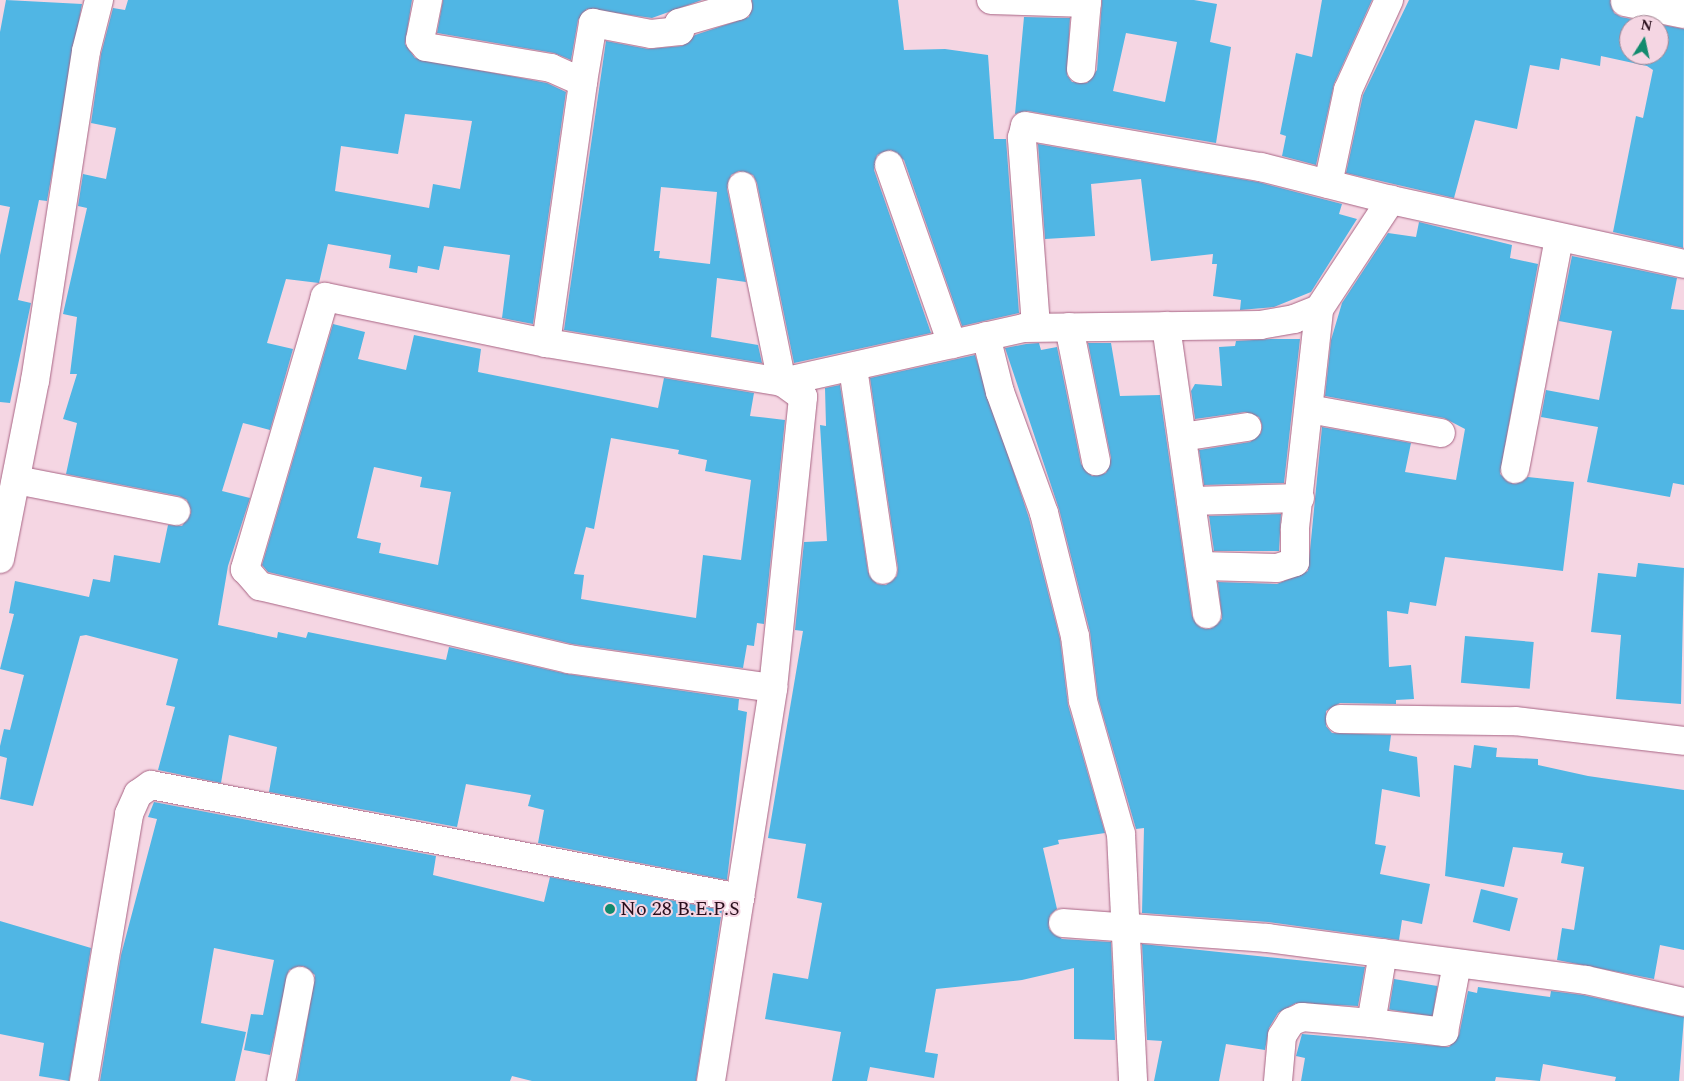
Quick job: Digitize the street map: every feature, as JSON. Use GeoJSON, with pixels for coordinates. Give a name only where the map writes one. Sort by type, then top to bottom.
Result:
{"type":"FeatureCollection","features":[{"type":"Feature","properties":{"kind":"street"},"geometry":{"type":"LineString","coordinates":[[0,559],[16,480],[86,51],[99,0]]}},
{"type":"Feature","properties":{"kind":"street"},"geometry":{"type":"LineString","coordinates":[[428,0],[420,40],[426,47],[551,68],[583,82]]}},
{"type":"Feature","properties":{"kind":"street"},"geometry":{"type":"LineString","coordinates":[[546,343],[593,23],[651,34],[680,31],[679,23],[738,6],[736,0]]}},
{"type":"Feature","properties":{"kind":"street"},"geometry":{"type":"LineString","coordinates":[[991,0],[1087,2],[1081,69]]}},
{"type":"Feature","properties":{"kind":"street"},"geometry":{"type":"LineString","coordinates":[[1328,184],[1348,90],[1389,0]]}},
{"type":"Feature","properties":{"kind":"street"},"geometry":{"type":"LineString","coordinates":[[1625,2],[1684,14]]}},
{"type":"Feature","properties":{"kind":"street"},"geometry":{"type":"LineString","coordinates":[[1036,326],[1022,138],[1025,126],[1156,146],[1559,238],[1684,264]]}},
{"type":"Feature","properties":{"kind":"street"},"geometry":{"type":"LineString","coordinates":[[889,165],[952,344]]}},
{"type":"Feature","properties":{"kind":"street"},"geometry":{"type":"LineString","coordinates":[[711,1081],[773,688],[803,397],[782,382],[742,186]]}},
{"type":"Feature","properties":{"kind":"street"},"geometry":{"type":"LineString","coordinates":[[1202,566],[1277,568],[1295,562],[1319,309],[1391,200]]}},
{"type":"Feature","properties":{"kind":"street"},"geometry":{"type":"LineString","coordinates":[[1515,468],[1559,238]]}},
{"type":"Feature","properties":{"kind":"street"},"geometry":{"type":"LineString","coordinates":[[773,688],[569,659],[260,586],[250,579],[248,558],[325,297],[546,343],[782,382],[854,368],[1036,326],[1260,325],[1319,309]]}},
{"type":"Feature","properties":{"kind":"street"},"geometry":{"type":"LineString","coordinates":[[1166,326],[1202,566],[1207,614]]}},
{"type":"Feature","properties":{"kind":"street"},"geometry":{"type":"LineString","coordinates":[[1069,327],[1096,461]]}},
{"type":"Feature","properties":{"kind":"street"},"geometry":{"type":"LineString","coordinates":[[986,336],[1000,392],[1044,513],[1074,636],[1083,702],[1121,834],[1133,1081]]}},
{"type":"Feature","properties":{"kind":"street"},"geometry":{"type":"LineString","coordinates":[[854,368],[883,570]]}},
{"type":"Feature","properties":{"kind":"street"},"geometry":{"type":"LineString","coordinates":[[1309,409],[1441,433]]}},
{"type":"Feature","properties":{"kind":"street"},"geometry":{"type":"LineString","coordinates":[[1182,437],[1247,427]]}},
{"type":"Feature","properties":{"kind":"street"},"geometry":{"type":"LineString","coordinates":[[16,480],[176,511]]}},
{"type":"Feature","properties":{"kind":"street"},"geometry":{"type":"LineString","coordinates":[[1191,501],[1300,498]]}},
{"type":"Feature","properties":{"kind":"street"},"geometry":{"type":"LineString","coordinates":[[1340,719],[1515,721],[1684,741]]}},
{"type":"Feature","properties":{"kind":"street"},"geometry":{"type":"LineString","coordinates":[[84,1081],[129,814],[138,794],[151,785],[740,898]]}},
{"type":"Feature","properties":{"kind":"street"},"geometry":{"type":"LineString","coordinates":[[1063,923],[1268,938],[1586,980],[1684,1002]]}},
{"type":"Feature","properties":{"kind":"street"},"geometry":{"type":"LineString","coordinates":[[1371,1023],[1383,953]]}},
{"type":"Feature","properties":{"kind":"street"},"geometry":{"type":"LineString","coordinates":[[1278,1081],[1282,1036],[1291,1022],[1302,1017],[1444,1032],[1457,964]]}},
{"type":"Feature","properties":{"kind":"street"},"geometry":{"type":"LineString","coordinates":[[281,1081],[300,981]]}},
{"type":"Feature","properties":{"kind":"building"},"geometry":{"type":"Polygon","coordinates":[[[6,0],[82,4],[47,201],[39,200],[18,300],[31,303],[10,403],[0,402],[0,255],[10,207],[0,205],[0,32],[6,0]]]}},
{"type":"Feature","properties":{"kind":"building"},"geometry":{"type":"Polygon","coordinates":[[[128,0],[412,0],[405,44],[415,58],[547,83],[566,92],[533,324],[502,318],[510,255],[444,246],[439,270],[418,266],[417,273],[389,268],[391,255],[328,244],[319,283],[286,279],[267,343],[293,349],[270,430],[243,423],[222,491],[250,498],[228,566],[218,625],[277,638],[278,632],[306,638],[308,632],[446,660],[449,647],[567,674],[739,699],[738,710],[747,712],[727,880],[538,843],[544,810],[528,806],[531,795],[466,784],[457,827],[269,792],[277,747],[229,735],[221,783],[158,770],[175,707],[166,705],[178,659],[86,635],[80,636],[33,806],[0,799],[7,758],[0,756],[0,746],[4,729],[10,730],[24,675],[0,669],[14,614],[9,613],[15,581],[89,597],[93,579],[110,582],[114,555],[160,563],[168,525],[182,526],[191,513],[187,500],[179,496],[66,474],[77,423],[63,419],[77,374],[70,374],[77,317],[63,314],[87,208],[78,206],[83,174],[106,179],[116,128],[91,123],[101,54],[113,8],[125,10],[128,0]],[[405,114],[398,154],[341,146],[335,191],[429,208],[433,184],[460,189],[472,121],[405,114]]]}},
{"type":"Feature","properties":{"kind":"building"},"geometry":{"type":"Polygon","coordinates":[[[443,0],[702,0],[652,18],[587,9],[578,20],[571,60],[554,53],[437,33],[443,0]]]}},
{"type":"Feature","properties":{"kind":"building"},"geometry":{"type":"Polygon","coordinates":[[[752,0],[898,0],[904,50],[945,49],[988,55],[994,139],[1006,139],[1019,313],[962,326],[904,160],[891,150],[877,155],[874,170],[931,333],[794,363],[757,183],[753,175],[739,171],[731,175],[727,189],[746,282],[717,278],[711,337],[758,345],[762,363],[564,330],[606,41],[648,49],[682,46],[695,35],[749,17],[752,0]],[[661,187],[654,251],[660,251],[659,258],[710,264],[717,192],[661,187]]]}},
{"type":"Feature","properties":{"kind":"building"},"geometry":{"type":"Polygon","coordinates":[[[1102,0],[1194,0],[1217,4],[1210,42],[1231,47],[1216,143],[1028,111],[1015,114],[1024,17],[1070,18],[1067,75],[1072,82],[1087,83],[1097,70],[1102,0]],[[1126,33],[1113,91],[1165,102],[1177,42],[1126,33]]]}},
{"type":"Feature","properties":{"kind":"building"},"geometry":{"type":"Polygon","coordinates":[[[1322,0],[1372,0],[1334,84],[1316,165],[1282,156],[1286,136],[1280,134],[1296,53],[1312,57],[1322,0]]]}},
{"type":"Feature","properties":{"kind":"building"},"geometry":{"type":"Polygon","coordinates":[[[1409,0],[1610,0],[1614,13],[1619,16],[1619,60],[1601,56],[1600,66],[1561,58],[1559,70],[1530,65],[1517,129],[1475,120],[1454,198],[1346,173],[1363,95],[1409,0]]]}},
{"type":"Feature","properties":{"kind":"building"},"geometry":{"type":"Polygon","coordinates":[[[1669,26],[1684,29],[1683,248],[1613,232],[1636,116],[1643,118],[1653,70],[1642,65],[1669,65],[1669,26]]]}},
{"type":"Feature","properties":{"kind":"building"},"geometry":{"type":"Polygon","coordinates":[[[1038,144],[1258,182],[1342,204],[1339,214],[1357,219],[1311,292],[1274,307],[1240,310],[1241,300],[1213,296],[1217,264],[1212,264],[1213,254],[1151,261],[1141,179],[1091,184],[1095,236],[1045,239],[1038,144]]]}},
{"type":"Feature","properties":{"kind":"building"},"geometry":{"type":"Polygon","coordinates":[[[1419,222],[1512,245],[1510,258],[1538,264],[1500,474],[1513,484],[1528,477],[1574,482],[1563,571],[1445,557],[1436,606],[1410,602],[1408,614],[1387,611],[1389,667],[1411,665],[1414,699],[1396,700],[1396,704],[1340,703],[1326,711],[1326,726],[1332,733],[1391,735],[1389,751],[1417,757],[1420,797],[1382,789],[1375,844],[1386,846],[1380,874],[1430,884],[1422,924],[1402,920],[1399,940],[1268,922],[1142,913],[1144,828],[1136,829],[1098,698],[1090,632],[1059,509],[1005,348],[1039,343],[1041,350],[1057,347],[1081,464],[1092,476],[1106,473],[1111,458],[1088,343],[1111,343],[1120,396],[1160,395],[1192,616],[1201,628],[1210,629],[1222,619],[1218,582],[1277,584],[1308,571],[1322,427],[1411,443],[1405,472],[1456,480],[1465,429],[1444,418],[1325,396],[1331,340],[1342,303],[1388,233],[1416,237],[1419,222]]]}},
{"type":"Feature","properties":{"kind":"building"},"geometry":{"type":"Polygon","coordinates":[[[1572,256],[1677,278],[1671,309],[1684,310],[1684,485],[1673,483],[1670,497],[1587,482],[1598,427],[1541,417],[1546,390],[1599,400],[1612,331],[1559,321],[1572,256]]]}},
{"type":"Feature","properties":{"kind":"building"},"geometry":{"type":"Polygon","coordinates":[[[333,324],[365,332],[358,359],[406,370],[414,335],[481,349],[478,372],[658,408],[664,378],[754,393],[750,416],[785,420],[764,624],[757,623],[754,646],[747,645],[743,668],[572,644],[268,572],[262,565],[333,324]],[[611,438],[594,529],[586,527],[574,574],[584,575],[581,599],[696,618],[703,555],[741,560],[751,480],[705,471],[707,460],[678,454],[679,450],[611,438]],[[374,467],[357,538],[381,543],[379,553],[438,565],[451,492],[420,487],[422,477],[374,467]]]}},
{"type":"Feature","properties":{"kind":"building"},"geometry":{"type":"Polygon","coordinates":[[[1300,339],[1284,483],[1204,485],[1199,450],[1250,442],[1261,433],[1262,425],[1259,417],[1245,412],[1195,419],[1191,391],[1195,384],[1222,386],[1219,347],[1235,346],[1236,341],[1300,339]]]}},
{"type":"Feature","properties":{"kind":"building"},"geometry":{"type":"Polygon","coordinates":[[[975,355],[1029,518],[1060,639],[1068,705],[1105,833],[1058,840],[1059,844],[1043,848],[1057,909],[1050,915],[1049,929],[1062,939],[1111,942],[1115,1040],[1074,1039],[1074,968],[1022,980],[936,989],[925,1052],[938,1054],[934,1078],[870,1067],[867,1081],[832,1081],[841,1032],[765,1019],[773,973],[808,979],[822,903],[797,898],[806,844],[768,838],[803,631],[795,630],[804,542],[827,541],[820,425],[826,426],[825,388],[840,385],[868,572],[877,584],[886,585],[897,576],[898,568],[870,378],[975,355]]]}},
{"type":"Feature","properties":{"kind":"building"},"geometry":{"type":"Polygon","coordinates":[[[1281,514],[1279,551],[1214,551],[1209,516],[1281,514]]]}},
{"type":"Feature","properties":{"kind":"building"},"geometry":{"type":"Polygon","coordinates":[[[1638,563],[1684,568],[1681,704],[1616,699],[1621,635],[1591,632],[1598,573],[1636,577],[1638,563]]]}},
{"type":"Feature","properties":{"kind":"building"},"geometry":{"type":"Polygon","coordinates":[[[1465,636],[1534,642],[1530,689],[1461,683],[1465,636]]]}},
{"type":"Feature","properties":{"kind":"building"},"geometry":{"type":"Polygon","coordinates":[[[1474,745],[1497,748],[1496,757],[1538,759],[1538,765],[1588,776],[1684,790],[1684,950],[1660,945],[1654,979],[1557,960],[1562,928],[1574,930],[1584,867],[1561,863],[1563,853],[1513,847],[1504,887],[1445,876],[1454,765],[1471,768],[1474,745]]]}},
{"type":"Feature","properties":{"kind":"building"},"geometry":{"type":"Polygon","coordinates":[[[154,802],[436,856],[433,875],[544,902],[550,877],[722,910],[696,1081],[532,1081],[512,1076],[510,1081],[297,1081],[315,975],[303,966],[289,970],[270,1055],[244,1050],[251,1014],[263,1015],[274,960],[214,948],[201,1023],[246,1032],[235,1081],[100,1081],[121,955],[157,819],[148,817],[154,802]]]}},
{"type":"Feature","properties":{"kind":"building"},"geometry":{"type":"Polygon","coordinates":[[[1481,889],[1518,898],[1510,931],[1473,922],[1481,889]]]}},
{"type":"Feature","properties":{"kind":"building"},"geometry":{"type":"Polygon","coordinates":[[[0,921],[91,948],[69,1081],[39,1076],[44,1043],[0,1034],[0,921]]]}},
{"type":"Feature","properties":{"kind":"building"},"geometry":{"type":"Polygon","coordinates":[[[1142,944],[1365,967],[1358,1006],[1296,1003],[1278,1013],[1269,1028],[1265,1050],[1226,1044],[1219,1081],[1154,1081],[1162,1041],[1147,1040],[1142,944]]]}},
{"type":"Feature","properties":{"kind":"building"},"geometry":{"type":"Polygon","coordinates":[[[1394,979],[1437,986],[1433,1017],[1389,1010],[1394,979]]]}},
{"type":"Feature","properties":{"kind":"building"},"geometry":{"type":"Polygon","coordinates":[[[1478,987],[1550,997],[1551,991],[1583,995],[1684,1017],[1679,1081],[1615,1081],[1616,1077],[1543,1064],[1540,1081],[1496,1077],[1495,1081],[1301,1081],[1305,1058],[1296,1056],[1302,1034],[1449,1047],[1459,1035],[1468,991],[1477,993],[1478,987]]]}},
{"type":"Feature","properties":{"kind":"place","name":"No 28 B.E.P.S"},"geometry":{"type":"Point","coordinates":[610,909]}}]}
